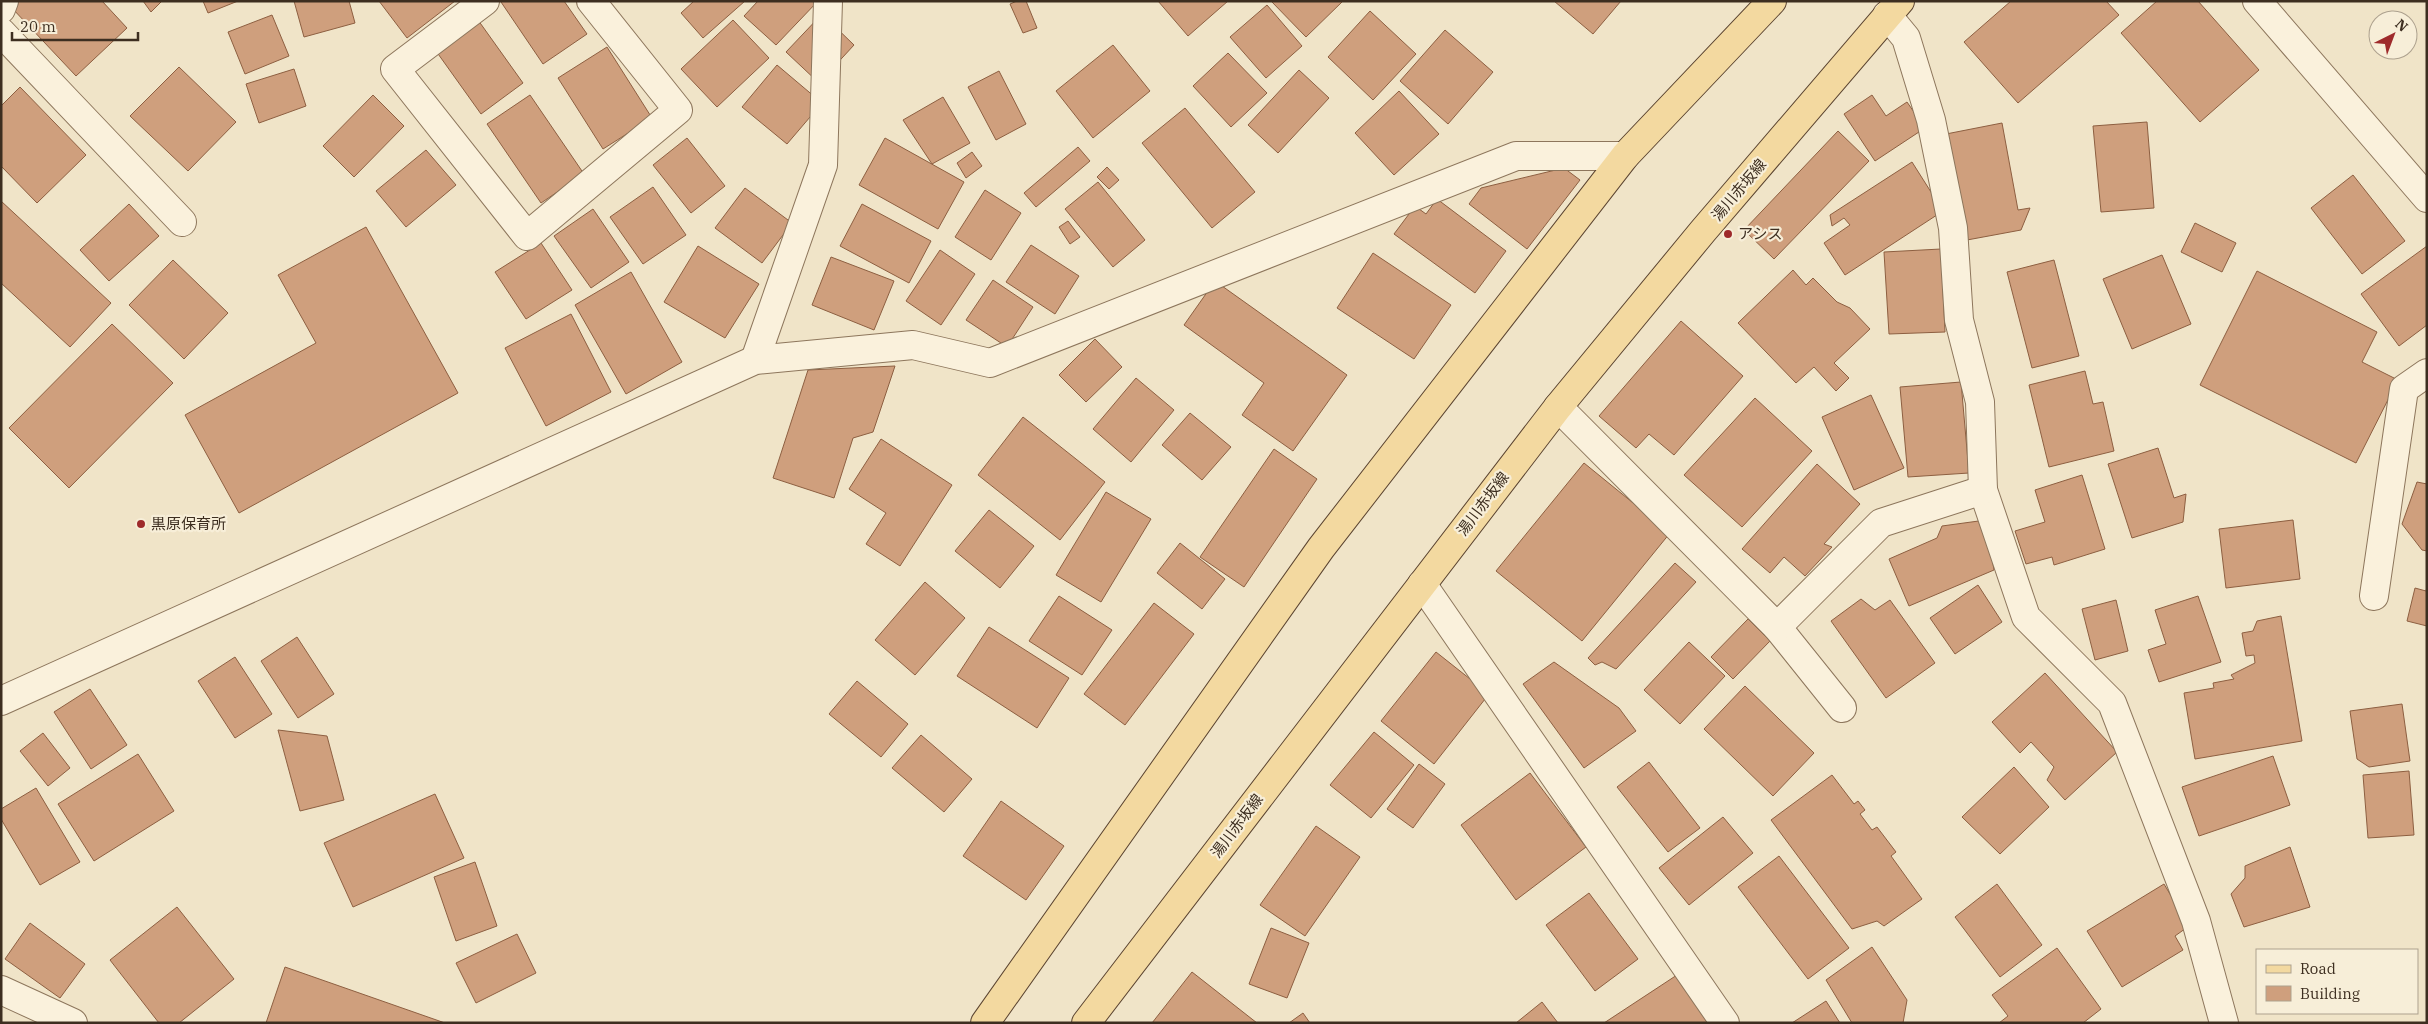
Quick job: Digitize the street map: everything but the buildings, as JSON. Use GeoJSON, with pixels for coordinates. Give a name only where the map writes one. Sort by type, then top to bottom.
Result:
{"type":"FeatureCollection","features":[{"type":"Feature","properties":{"kind":"main road"},"geometry":{"type":"LineString","coordinates":[[984,1023],[1320,548],[1624,156],[1772,1]]}},
{"type":"Feature","properties":{"kind":"main road","name":"湯川赤坂線"},"geometry":{"type":"LineString","coordinates":[[1086,1023],[1558,407],[1893,8]]}},
{"type":"Feature","properties":{"kind":"street"},"geometry":{"type":"LineString","coordinates":[[1,9],[4,1]]}},
{"type":"Feature","properties":{"kind":"street"},"geometry":{"type":"LineString","coordinates":[[484,1],[395,69],[527,236],[678,110],[591,1]]}},
{"type":"Feature","properties":{"kind":"street"},"geometry":{"type":"LineString","coordinates":[[755,360],[823,165],[828,1]]}},
{"type":"Feature","properties":{"kind":"street"},"geometry":{"type":"LineString","coordinates":[[2257,1],[2427,198]]}},
{"type":"Feature","properties":{"kind":"street"},"geometry":{"type":"LineString","coordinates":[[1893,8],[1906,38],[1931,120],[1953,228],[1959,320],[1980,402],[1983,490],[2026,618],[2112,703],[2196,921],[2224,1023]]}},
{"type":"Feature","properties":{"kind":"street"},"geometry":{"type":"LineString","coordinates":[[1,32],[182,222]]}},
{"type":"Feature","properties":{"kind":"street"},"geometry":{"type":"LineString","coordinates":[[1,701],[755,360],[913,345],[990,363],[1516,156],[1624,156]]}},
{"type":"Feature","properties":{"kind":"street"},"geometry":{"type":"LineString","coordinates":[[2374,596],[2404,389],[2427,373]]}},
{"type":"Feature","properties":{"kind":"street"},"geometry":{"type":"LineString","coordinates":[[1558,407],[1777,626],[1842,708]]}},
{"type":"Feature","properties":{"kind":"street"},"geometry":{"type":"LineString","coordinates":[[1777,626],[1880,523],[1983,490]]}},
{"type":"Feature","properties":{"kind":"street"},"geometry":{"type":"LineString","coordinates":[[1422,584],[1725,1023]]}},
{"type":"Feature","properties":{"kind":"street"},"geometry":{"type":"LineString","coordinates":[[1,990],[73,1023]]}},
{"type":"Feature","properties":{"kind":"place","name":"アシス"},"geometry":{"type":"Point","coordinates":[1728,234]}},
{"type":"Feature","properties":{"kind":"place","name":"黒原保育所"},"geometry":{"type":"Point","coordinates":[141,524]}}]}
